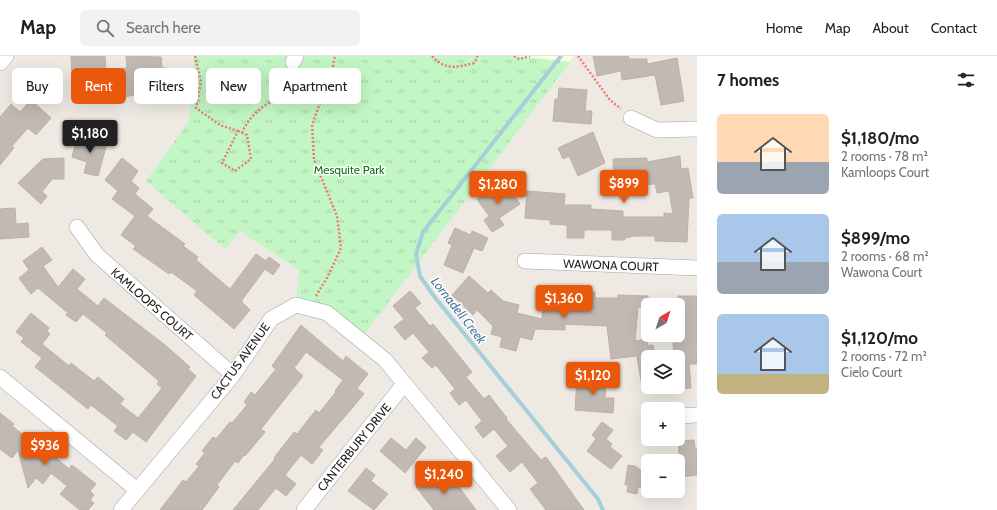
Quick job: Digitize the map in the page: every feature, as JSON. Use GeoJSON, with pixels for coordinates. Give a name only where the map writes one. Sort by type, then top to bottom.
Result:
{"type":"FeatureCollection","features":[{"type":"Feature","properties":{"kind":"street"},"geometry":{"type":"LineString","coordinates":[[0,63],[6,56]]}},
{"type":"Feature","properties":{"kind":"street"},"geometry":{"type":"LineString","coordinates":[[630,118],[657,130],[697,129]]}},
{"type":"Feature","properties":{"kind":"street","name":"KAMLOOPS COURT"},"geometry":{"type":"LineString","coordinates":[[77,227],[97,255],[233,375]]}},
{"type":"Feature","properties":{"kind":"street","name":"WAWONA COURT"},"geometry":{"type":"LineString","coordinates":[[525,261],[697,268]]}},
{"type":"Feature","properties":{"kind":"street","name":"CACTUS AVENUE"},"geometry":{"type":"LineString","coordinates":[[121,510],[233,375],[271,319],[296,305],[327,313],[385,360],[509,510]]}},
{"type":"Feature","properties":{"kind":"street"},"geometry":{"type":"LineString","coordinates":[[0,377],[137,490]]}},
{"type":"Feature","properties":{"kind":"street","name":"CANTERBURY DRIVE"},"geometry":{"type":"LineString","coordinates":[[311,508],[404,384]]}},
{"type":"Feature","properties":{"kind":"street"},"geometry":{"type":"LineString","coordinates":[[685,416],[697,415]]}},
{"type":"Feature","properties":{"kind":"path"},"geometry":{"type":"LineString","coordinates":[[195,56],[201,82],[196,108],[220,125],[238,131],[247,135],[251,159],[235,171],[222,163],[238,131]]}},
{"type":"Feature","properties":{"kind":"path"},"geometry":{"type":"LineString","coordinates":[[332,68],[335,56]]}},
{"type":"Feature","properties":{"kind":"path"},"geometry":{"type":"LineString","coordinates":[[432,56],[435,60],[451,68],[474,63],[478,58],[477,56]]}},
{"type":"Feature","properties":{"kind":"path"},"geometry":{"type":"LineString","coordinates":[[514,56],[519,59],[530,56]]}},
{"type":"Feature","properties":{"kind":"path"},"geometry":{"type":"LineString","coordinates":[[578,56],[610,100],[630,118]]}},
{"type":"Feature","properties":{"kind":"path"},"geometry":{"type":"LineString","coordinates":[[242,133],[250,120],[269,102]]}},
{"type":"Feature","properties":{"kind":"path"},"geometry":{"type":"LineString","coordinates":[[310,309],[341,248],[337,216],[314,160],[312,125],[321,104]]}},
{"type":"Feature","properties":{"kind":"shaded area"},"geometry":{"type":"Polygon","coordinates":[[[512,56],[574,56],[570,62],[512,56]]]}},
{"type":"Feature","properties":{"kind":"green space","name":"Mesquite Park"},"geometry":{"type":"Polygon","coordinates":[[[194,56],[512,56],[570,62],[360,340],[327,313],[296,305],[299,270],[240,231],[225,249],[146,181],[189,121],[190,104],[198,104],[198,68],[193,68],[194,56]]]}},
{"type":"Feature","properties":{"kind":"building"},"geometry":{"type":"Polygon","coordinates":[[[71,56],[105,56],[106,68],[72,68],[71,56]]]}},
{"type":"Feature","properties":{"kind":"building"},"geometry":{"type":"Polygon","coordinates":[[[126,56],[161,57],[162,68],[134,68],[134,95],[126,96],[126,56]]]}},
{"type":"Feature","properties":{"kind":"building"},"geometry":{"type":"Polygon","coordinates":[[[593,56],[628,56],[629,59],[647,59],[647,64],[677,58],[684,101],[661,105],[655,75],[622,80],[621,71],[597,76],[593,56]]]}},
{"type":"Feature","properties":{"kind":"building"},"geometry":{"type":"Polygon","coordinates":[[[559,88],[587,90],[585,111],[592,111],[591,124],[553,121],[555,99],[558,99],[559,88]]]}},
{"type":"Feature","properties":{"kind":"building"},"geometry":{"type":"Polygon","coordinates":[[[11,104],[20,112],[27,104],[35,104],[51,118],[36,135],[28,128],[12,146],[14,148],[0,165],[0,117],[11,104]]]}},
{"type":"Feature","properties":{"kind":"building"},"geometry":{"type":"Polygon","coordinates":[[[593,132],[605,163],[578,176],[569,156],[563,159],[558,148],[593,132]]]}},
{"type":"Feature","properties":{"kind":"building"},"geometry":{"type":"Polygon","coordinates":[[[78,135],[107,143],[98,176],[84,173],[87,162],[72,157],[78,135]]]}},
{"type":"Feature","properties":{"kind":"building"},"geometry":{"type":"Polygon","coordinates":[[[680,156],[681,169],[688,168],[693,198],[689,198],[687,242],[655,241],[655,236],[634,236],[625,238],[625,240],[612,240],[612,230],[584,230],[584,238],[567,238],[567,225],[550,224],[550,220],[525,218],[527,191],[565,194],[564,205],[591,205],[591,209],[623,211],[623,217],[664,217],[664,213],[673,214],[669,191],[657,193],[655,184],[636,185],[636,192],[614,193],[613,159],[647,158],[647,162],[680,156]]]}},
{"type":"Feature","properties":{"kind":"building"},"geometry":{"type":"Polygon","coordinates":[[[64,158],[64,179],[52,179],[42,192],[47,196],[41,204],[18,183],[43,159],[64,158]]]}},
{"type":"Feature","properties":{"kind":"building"},"geometry":{"type":"Polygon","coordinates":[[[122,158],[138,171],[131,181],[139,188],[135,194],[153,209],[147,216],[185,244],[183,246],[198,257],[196,260],[230,289],[256,254],[266,261],[269,257],[280,265],[273,275],[265,269],[242,300],[242,302],[250,310],[234,329],[194,295],[197,291],[171,272],[169,274],[133,249],[136,246],[121,235],[135,216],[112,199],[118,191],[105,180],[122,158]]]}},
{"type":"Feature","properties":{"kind":"building"},"geometry":{"type":"Polygon","coordinates":[[[504,181],[520,204],[499,218],[504,225],[492,232],[484,220],[489,216],[477,199],[504,181]]]}},
{"type":"Feature","properties":{"kind":"building"},"geometry":{"type":"Polygon","coordinates":[[[15,208],[16,224],[28,223],[29,237],[0,239],[0,209],[15,208]]]}},
{"type":"Feature","properties":{"kind":"building"},"geometry":{"type":"Polygon","coordinates":[[[455,228],[471,235],[472,231],[488,238],[482,251],[474,248],[463,273],[444,265],[452,245],[448,243],[455,228]]]}},
{"type":"Feature","properties":{"kind":"building"},"geometry":{"type":"Polygon","coordinates":[[[42,247],[52,260],[43,266],[58,287],[73,269],[85,279],[77,289],[98,306],[104,298],[165,345],[190,367],[188,369],[196,376],[146,442],[133,432],[126,440],[114,431],[118,426],[91,405],[88,409],[35,367],[42,358],[21,342],[24,338],[16,332],[31,313],[49,328],[47,331],[50,334],[42,344],[69,366],[71,363],[94,381],[98,377],[124,399],[120,404],[138,418],[162,388],[157,384],[159,381],[105,335],[107,333],[83,314],[76,322],[66,315],[68,313],[38,288],[31,294],[19,278],[29,270],[23,261],[42,247]]]}},
{"type":"Feature","properties":{"kind":"building"},"geometry":{"type":"Polygon","coordinates":[[[469,276],[488,293],[491,290],[503,301],[519,305],[517,313],[542,319],[543,297],[560,298],[560,294],[580,295],[580,292],[595,292],[595,298],[618,298],[618,295],[648,296],[648,298],[641,298],[641,307],[638,307],[635,341],[641,340],[641,342],[647,342],[648,346],[653,345],[654,350],[641,350],[641,381],[637,356],[611,359],[607,326],[562,324],[565,325],[565,330],[535,329],[532,340],[520,337],[516,351],[500,347],[502,337],[491,334],[493,326],[477,310],[473,315],[452,295],[469,276]]]}},
{"type":"Feature","properties":{"kind":"building"},"geometry":{"type":"Polygon","coordinates":[[[410,291],[421,303],[415,308],[430,326],[433,324],[472,372],[466,377],[484,399],[489,395],[507,418],[506,419],[541,460],[546,457],[584,510],[546,510],[530,489],[538,483],[522,462],[510,472],[496,456],[508,446],[494,429],[483,438],[475,427],[482,421],[466,400],[459,405],[450,393],[455,389],[436,365],[432,368],[422,358],[429,352],[413,333],[405,340],[394,327],[404,319],[393,306],[410,291]]]}},
{"type":"Feature","properties":{"kind":"building"},"geometry":{"type":"Polygon","coordinates":[[[678,296],[697,296],[697,364],[689,364],[691,388],[685,388],[685,350],[674,350],[673,343],[685,342],[685,298],[678,298],[678,296]]]}},
{"type":"Feature","properties":{"kind":"building"},"geometry":{"type":"Polygon","coordinates":[[[301,325],[343,361],[346,356],[368,374],[357,388],[364,394],[319,447],[323,450],[312,464],[301,455],[285,475],[296,484],[286,496],[276,488],[258,510],[233,510],[275,459],[274,458],[294,432],[297,434],[316,410],[319,413],[336,392],[335,391],[343,380],[306,352],[294,368],[303,376],[261,429],[265,432],[238,463],[235,461],[217,485],[219,487],[202,510],[160,510],[183,480],[186,482],[199,466],[196,464],[205,453],[202,451],[213,437],[216,439],[230,422],[232,423],[247,405],[244,402],[251,392],[255,395],[276,369],[272,366],[301,325]]]}},
{"type":"Feature","properties":{"kind":"building"},"geometry":{"type":"Polygon","coordinates":[[[577,377],[606,379],[605,398],[614,398],[613,413],[575,410],[577,377]]]}},
{"type":"Feature","properties":{"kind":"building"},"geometry":{"type":"Polygon","coordinates":[[[0,413],[14,424],[12,426],[34,443],[36,441],[69,469],[72,465],[96,484],[90,491],[94,495],[90,500],[94,503],[88,510],[80,510],[60,494],[67,486],[51,473],[43,484],[36,478],[28,488],[18,450],[12,458],[0,449],[0,413]]]}},
{"type":"Feature","properties":{"kind":"building"},"geometry":{"type":"Polygon","coordinates":[[[602,422],[613,430],[606,439],[612,444],[610,447],[622,456],[611,469],[587,451],[596,439],[592,435],[602,422]]]}},
{"type":"Feature","properties":{"kind":"building"},"geometry":{"type":"Polygon","coordinates":[[[391,438],[406,450],[416,438],[426,447],[405,473],[380,451],[391,438]]]}},
{"type":"Feature","properties":{"kind":"building"},"geometry":{"type":"Polygon","coordinates":[[[694,440],[695,448],[697,448],[697,475],[685,476],[685,454],[679,454],[678,446],[685,446],[685,441],[694,440]]]}},
{"type":"Feature","properties":{"kind":"building"},"geometry":{"type":"Polygon","coordinates":[[[628,465],[635,466],[641,471],[641,488],[638,487],[637,494],[627,492],[628,485],[625,485],[628,465]]]}},
{"type":"Feature","properties":{"kind":"building"},"geometry":{"type":"Polygon","coordinates":[[[366,468],[375,475],[371,481],[388,494],[374,510],[348,491],[366,468]]]}},
{"type":"Feature","properties":{"kind":"building"},"geometry":{"type":"Polygon","coordinates":[[[435,473],[445,486],[453,479],[476,510],[434,510],[416,487],[435,473]]]}},
{"type":"Feature","properties":{"kind":"waterway","name":"Lornadell Creek"},"geometry":{"type":"LineString","coordinates":[[561,56],[423,232],[416,254],[420,276],[433,295],[598,499],[603,510]]}}]}
